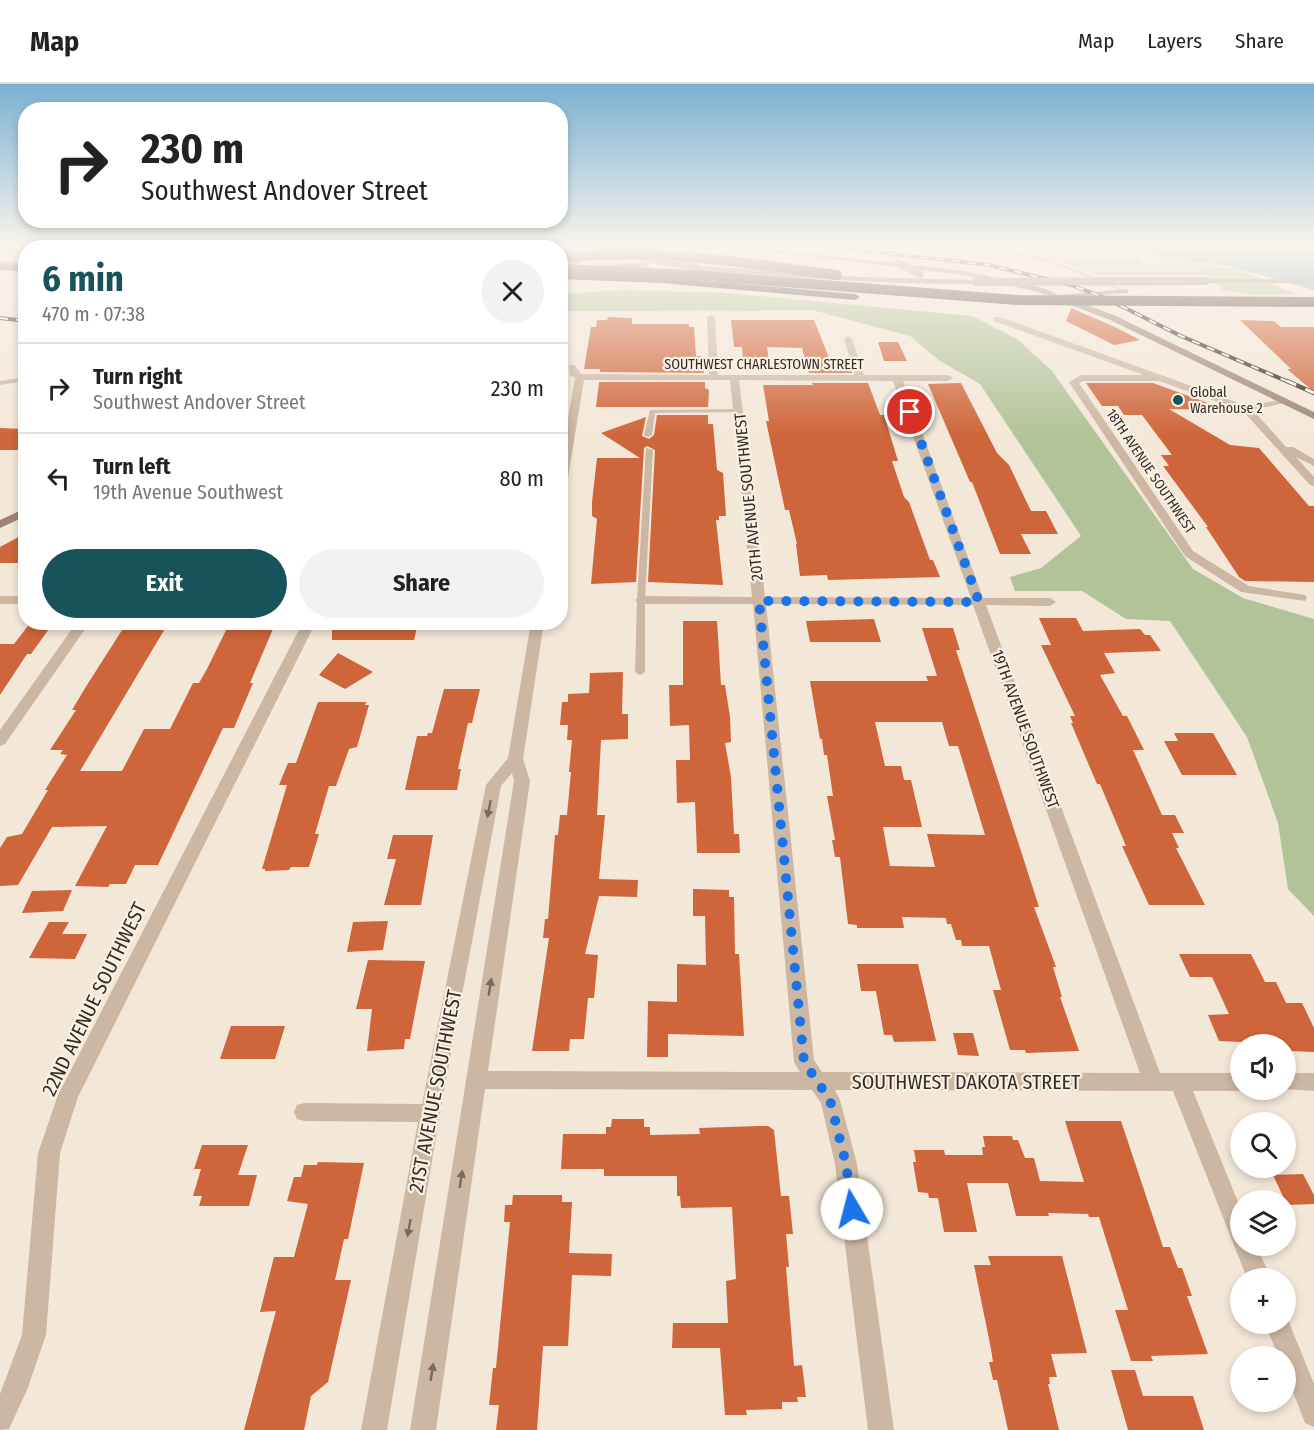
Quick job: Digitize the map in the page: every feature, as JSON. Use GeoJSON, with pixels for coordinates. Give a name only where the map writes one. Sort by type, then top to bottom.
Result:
{"type":"FeatureCollection","features":[{"type":"Feature","properties":{"kind":"main road"},"geometry":{"type":"LineString","coordinates":[[1094,311],[1314,416]]}},
{"type":"Feature","properties":{"kind":"main road"},"geometry":{"type":"LineString","coordinates":[[0,525],[18,515]]}},
{"type":"Feature","properties":{"kind":"street"},"geometry":{"type":"LineString","coordinates":[[711,317],[714,377]]}},
{"type":"Feature","properties":{"kind":"street"},"geometry":{"type":"LineString","coordinates":[[997,319],[1246,409],[1314,483]]}},
{"type":"Feature","properties":{"kind":"street"},"geometry":{"type":"LineString","coordinates":[[848,339],[860,377]]}},
{"type":"Feature","properties":{"kind":"street"},"geometry":{"type":"LineString","coordinates":[[568,448],[580,377],[575,375],[572,367]]}},
{"type":"Feature","properties":{"kind":"street","name":"SOUTHWEST CHARLESTOWN STREET"},"geometry":{"type":"LineString","coordinates":[[580,377],[948,378]]}},
{"type":"Feature","properties":{"kind":"street","name":"20TH AVENUE SOUTHWEST"},"geometry":{"type":"LineString","coordinates":[[734,377],[759,601],[804,1062],[830,1100],[846,1164],[881,1430]]}},
{"type":"Feature","properties":{"kind":"street","name":"19TH AVENUE SOUTHWEST"},"geometry":{"type":"LineString","coordinates":[[897,378],[1153,1082]]}},
{"type":"Feature","properties":{"kind":"street","name":"18TH AVENUE SOUTHWEST"},"geometry":{"type":"LineString","coordinates":[[1164,378],[1076,379],[1074,382],[1189,552],[1245,589],[1300,598]]}},
{"type":"Feature","properties":{"kind":"street"},"geometry":{"type":"LineString","coordinates":[[1246,409],[1281,400]]}},
{"type":"Feature","properties":{"kind":"street"},"geometry":{"type":"LineString","coordinates":[[1278,444],[1314,463]]}},
{"type":"Feature","properties":{"kind":"street"},"geometry":{"type":"LineString","coordinates":[[0,600],[18,600]]}},
{"type":"Feature","properties":{"kind":"street"},"geometry":{"type":"LineString","coordinates":[[640,600],[1050,602]]}},
{"type":"Feature","properties":{"kind":"street"},"geometry":{"type":"LineString","coordinates":[[0,741],[78,630]]}},
{"type":"Feature","properties":{"kind":"street","name":"22ND AVENUE SOUTHWEST"},"geometry":{"type":"LineString","coordinates":[[0,1420],[15,1389],[34,1335],[49,1153],[68,1095],[306,630]]}},
{"type":"Feature","properties":{"kind":"street","name":"21ST AVENUE SOUTHWEST"},"geometry":{"type":"LineString","coordinates":[[423,1430],[522,781],[515,759],[537,630]]}},
{"type":"Feature","properties":{"kind":"street","name":"21ST AVENUE SOUTHWEST"},"geometry":{"type":"LineString","coordinates":[[374,1430],[430,1113],[494,785],[515,759]]}},
{"type":"Feature","properties":{"kind":"street","name":"SOUTHWEST DAKOTA STREET"},"geometry":{"type":"LineString","coordinates":[[476,1080],[1230,1082]]}},
{"type":"Feature","properties":{"kind":"street"},"geometry":{"type":"LineString","coordinates":[[1179,1081],[1230,1208]]}},
{"type":"Feature","properties":{"kind":"street"},"geometry":{"type":"LineString","coordinates":[[1296,1082],[1314,1082]]}},
{"type":"Feature","properties":{"kind":"street"},"geometry":{"type":"LineString","coordinates":[[304,1112],[430,1113]]}},
{"type":"Feature","properties":{"kind":"street"},"geometry":{"type":"LineString","coordinates":[[1281,1334],[1314,1414]]}},
{"type":"Feature","properties":{"kind":"lane"},"geometry":{"type":"LineString","coordinates":[[0,383],[18,380]]}},
{"type":"Feature","properties":{"kind":"lane"},"geometry":{"type":"LineString","coordinates":[[648,435],[652,411],[738,411]]}},
{"type":"Feature","properties":{"kind":"lane"},"geometry":{"type":"LineString","coordinates":[[640,672],[640,600],[649,450]]}},
{"type":"Feature","properties":{"kind":"green space"},"geometry":{"type":"Polygon","coordinates":[[[815,311],[917,311],[972,316],[1017,339],[1052,371],[1193,569],[1243,598],[1314,619],[1314,916],[1288,889],[1278,823],[1247,737],[1170,621],[1126,619],[1082,591],[1015,591],[1010,577],[1041,568],[1081,536],[980,384],[940,361],[910,336],[815,311]]]}},
{"type":"Feature","properties":{"kind":"building"},"geometry":{"type":"Polygon","coordinates":[[[1070,311],[1078,311],[1140,340],[1114,345],[1066,321],[1070,311]]]}},
{"type":"Feature","properties":{"kind":"building"},"geometry":{"type":"Polygon","coordinates":[[[608,317],[632,318],[632,324],[689,324],[689,327],[694,327],[696,356],[701,356],[704,373],[600,372],[600,369],[584,369],[591,327],[596,327],[597,320],[607,320],[608,317]]]}},
{"type":"Feature","properties":{"kind":"building"},"geometry":{"type":"Polygon","coordinates":[[[731,320],[814,320],[829,358],[833,363],[849,363],[852,373],[809,373],[802,348],[767,347],[769,360],[743,359],[742,347],[734,347],[731,320]]]}},
{"type":"Feature","properties":{"kind":"building"},"geometry":{"type":"Polygon","coordinates":[[[1240,320],[1274,321],[1281,327],[1314,327],[1314,392],[1287,369],[1291,369],[1240,320]]]}},
{"type":"Feature","properties":{"kind":"building"},"geometry":{"type":"Polygon","coordinates":[[[878,342],[898,342],[907,361],[884,361],[878,342]]]}},
{"type":"Feature","properties":{"kind":"building"},"geometry":{"type":"Polygon","coordinates":[[[599,382],[705,382],[705,388],[709,390],[708,407],[596,407],[599,382]]]}},
{"type":"Feature","properties":{"kind":"building"},"geometry":{"type":"Polygon","coordinates":[[[812,383],[868,383],[880,415],[884,415],[898,461],[892,461],[904,497],[909,502],[930,560],[933,560],[940,577],[828,580],[827,575],[800,576],[797,544],[789,510],[785,510],[766,421],[769,421],[763,385],[813,385],[812,383]]]}},
{"type":"Feature","properties":{"kind":"building"},"geometry":{"type":"Polygon","coordinates":[[[961,383],[997,453],[1009,465],[1031,511],[1046,511],[1058,534],[1021,534],[1031,554],[1000,554],[972,482],[970,482],[928,384],[961,383]]]}},
{"type":"Feature","properties":{"kind":"building"},"geometry":{"type":"Polygon","coordinates":[[[1086,383],[1153,383],[1219,407],[1219,410],[1169,409],[1230,445],[1259,448],[1309,506],[1314,506],[1314,582],[1245,581],[1239,577],[1206,527],[1208,527],[1163,466],[1169,466],[1161,455],[1172,455],[1142,415],[1124,415],[1118,406],[1102,406],[1086,383]]]}},
{"type":"Feature","properties":{"kind":"building"},"geometry":{"type":"Polygon","coordinates":[[[657,415],[708,415],[708,424],[713,424],[717,470],[723,473],[726,516],[719,516],[719,520],[716,520],[723,585],[648,582],[655,450],[647,446],[644,448],[636,582],[591,584],[597,519],[592,516],[592,502],[597,458],[640,458],[601,433],[646,417],[642,436],[649,439],[654,435],[657,415]]]}},
{"type":"Feature","properties":{"kind":"building"},"geometry":{"type":"Polygon","coordinates":[[[0,428],[18,429],[18,450],[0,450],[0,428]]]}},
{"type":"Feature","properties":{"kind":"building"},"geometry":{"type":"Polygon","coordinates":[[[18,537],[18,563],[0,563],[0,547],[18,537]]]}},
{"type":"Feature","properties":{"kind":"building"},"geometry":{"type":"Polygon","coordinates":[[[1039,618],[1076,618],[1083,631],[1140,629],[1145,635],[1150,635],[1161,651],[1104,653],[1115,673],[1100,675],[1123,716],[1127,716],[1144,750],[1133,750],[1162,815],[1175,815],[1184,833],[1172,833],[1179,848],[1176,848],[1205,905],[1149,905],[1122,846],[1126,846],[1100,784],[1097,784],[1071,723],[1073,723],[1070,716],[1075,716],[1041,645],[1051,645],[1039,618]]]}},
{"type":"Feature","properties":{"kind":"building"},"geometry":{"type":"Polygon","coordinates":[[[874,619],[881,642],[810,642],[806,621],[874,619]]]}},
{"type":"Feature","properties":{"kind":"building"},"geometry":{"type":"Polygon","coordinates":[[[683,621],[717,621],[721,685],[725,685],[730,717],[731,742],[725,743],[731,777],[734,834],[739,834],[740,853],[697,853],[695,802],[677,803],[676,760],[690,760],[689,725],[670,726],[669,685],[683,685],[683,621]]]}},
{"type":"Feature","properties":{"kind":"building"},"geometry":{"type":"Polygon","coordinates":[[[922,628],[953,628],[960,650],[956,650],[1039,907],[1034,907],[1056,967],[1053,967],[1062,997],[1060,997],[1079,1051],[1026,1053],[1025,1050],[1010,1050],[993,990],[1001,990],[989,946],[962,946],[961,940],[956,940],[951,924],[947,924],[946,918],[902,917],[904,928],[857,928],[857,925],[848,924],[840,857],[835,857],[832,840],[835,840],[827,796],[833,796],[827,755],[824,755],[822,739],[820,739],[810,681],[928,681],[926,676],[937,676],[922,628]],[[875,722],[885,766],[901,766],[904,780],[911,780],[922,827],[883,827],[890,866],[935,867],[927,834],[985,835],[958,746],[949,746],[942,722],[875,722]]]}},
{"type":"Feature","properties":{"kind":"building"},"geometry":{"type":"Polygon","coordinates":[[[25,630],[48,630],[31,654],[27,654],[0,695],[0,644],[14,644],[25,630]]]}},
{"type":"Feature","properties":{"kind":"building"},"geometry":{"type":"Polygon","coordinates":[[[122,630],[164,630],[80,771],[122,771],[144,729],[170,729],[193,683],[199,683],[226,630],[273,630],[234,728],[223,728],[158,865],[135,865],[126,884],[110,884],[108,887],[75,886],[107,826],[52,827],[18,885],[0,886],[0,848],[7,837],[22,834],[48,790],[45,790],[67,755],[60,754],[63,750],[50,750],[122,630]]]}},
{"type":"Feature","properties":{"kind":"building"},"geometry":{"type":"Polygon","coordinates":[[[332,630],[416,630],[414,640],[332,640],[332,630]]]}},
{"type":"Feature","properties":{"kind":"building"},"geometry":{"type":"Polygon","coordinates":[[[338,653],[373,672],[345,689],[319,675],[338,653]]]}},
{"type":"Feature","properties":{"kind":"building"},"geometry":{"type":"Polygon","coordinates":[[[623,672],[622,714],[628,714],[628,739],[601,740],[597,815],[605,815],[599,879],[638,880],[637,897],[599,896],[585,954],[598,955],[594,998],[588,998],[584,1039],[570,1039],[569,1051],[532,1051],[549,938],[543,938],[545,919],[548,919],[555,835],[558,835],[560,815],[567,815],[571,772],[569,772],[572,740],[567,740],[568,725],[560,725],[562,702],[568,702],[568,694],[589,693],[590,673],[623,672]]]}},
{"type":"Feature","properties":{"kind":"building"},"geometry":{"type":"Polygon","coordinates":[[[444,689],[480,689],[472,723],[468,723],[458,769],[461,769],[457,790],[405,790],[417,736],[427,736],[428,733],[432,733],[444,689]]]}},
{"type":"Feature","properties":{"kind":"building"},"geometry":{"type":"Polygon","coordinates":[[[318,702],[366,702],[365,705],[369,705],[357,747],[349,749],[336,786],[329,786],[315,834],[319,834],[309,867],[265,871],[262,869],[287,785],[279,785],[288,763],[296,763],[318,702]]]}},
{"type":"Feature","properties":{"kind":"building"},"geometry":{"type":"Polygon","coordinates":[[[1174,733],[1213,733],[1237,775],[1182,775],[1164,741],[1178,741],[1174,733]]]}},
{"type":"Feature","properties":{"kind":"building"},"geometry":{"type":"Polygon","coordinates":[[[393,835],[433,835],[421,905],[384,905],[396,859],[387,859],[393,835]]]}},
{"type":"Feature","properties":{"kind":"building"},"geometry":{"type":"Polygon","coordinates":[[[693,889],[729,890],[729,897],[734,897],[735,954],[739,954],[744,1036],[668,1034],[668,1057],[647,1057],[648,1001],[677,1002],[677,964],[706,965],[705,916],[693,916],[693,889]]]}},
{"type":"Feature","properties":{"kind":"building"},"geometry":{"type":"Polygon","coordinates":[[[72,890],[63,911],[22,913],[32,891],[72,890]]]}},
{"type":"Feature","properties":{"kind":"building"},"geometry":{"type":"Polygon","coordinates":[[[388,921],[383,950],[347,952],[353,922],[388,921]]]}},
{"type":"Feature","properties":{"kind":"building"},"geometry":{"type":"Polygon","coordinates":[[[49,922],[69,922],[62,934],[87,934],[75,959],[29,958],[49,922]]]}},
{"type":"Feature","properties":{"kind":"building"},"geometry":{"type":"Polygon","coordinates":[[[1179,954],[1251,954],[1265,982],[1276,982],[1286,1003],[1302,1003],[1314,1028],[1314,1052],[1296,1051],[1296,1034],[1230,1034],[1230,1042],[1219,1041],[1208,1015],[1229,1014],[1212,977],[1190,977],[1179,954]]]}},
{"type":"Feature","properties":{"kind":"building"},"geometry":{"type":"Polygon","coordinates":[[[368,960],[425,961],[410,1039],[405,1039],[404,1049],[367,1051],[372,1009],[356,1009],[368,960]]]}},
{"type":"Feature","properties":{"kind":"building"},"geometry":{"type":"Polygon","coordinates":[[[857,964],[918,964],[936,1041],[894,1042],[892,1035],[884,1035],[876,991],[861,991],[857,964]]]}},
{"type":"Feature","properties":{"kind":"building"},"geometry":{"type":"Polygon","coordinates":[[[231,1026],[285,1026],[275,1059],[220,1059],[231,1026]]]}},
{"type":"Feature","properties":{"kind":"building"},"geometry":{"type":"Polygon","coordinates":[[[953,1033],[973,1033],[979,1056],[958,1055],[953,1033]]]}},
{"type":"Feature","properties":{"kind":"building"},"geometry":{"type":"Polygon","coordinates":[[[612,1119],[644,1119],[644,1127],[650,1127],[650,1135],[700,1134],[699,1128],[768,1126],[774,1130],[781,1196],[789,1196],[793,1234],[786,1234],[789,1267],[786,1267],[794,1366],[802,1365],[806,1397],[797,1397],[798,1402],[782,1402],[782,1409],[746,1410],[747,1415],[725,1415],[720,1348],[672,1348],[673,1323],[728,1323],[726,1281],[736,1279],[732,1207],[681,1208],[680,1196],[677,1196],[677,1176],[604,1176],[604,1169],[561,1169],[563,1134],[606,1134],[606,1127],[611,1127],[612,1119]]]}},
{"type":"Feature","properties":{"kind":"building"},"geometry":{"type":"Polygon","coordinates":[[[1065,1121],[1121,1121],[1163,1247],[1170,1247],[1178,1268],[1182,1268],[1192,1296],[1187,1296],[1208,1354],[1151,1356],[1153,1361],[1131,1361],[1115,1310],[1128,1310],[1099,1217],[1089,1217],[1088,1214],[1048,1213],[1049,1216],[1016,1216],[1008,1183],[967,1183],[977,1232],[944,1232],[938,1198],[929,1198],[928,1193],[918,1192],[913,1162],[916,1162],[914,1150],[944,1150],[945,1155],[983,1155],[982,1147],[985,1147],[983,1136],[1012,1136],[1013,1140],[1018,1140],[1025,1158],[1034,1158],[1040,1181],[1084,1182],[1065,1121]]]}},
{"type":"Feature","properties":{"kind":"building"},"geometry":{"type":"Polygon","coordinates":[[[202,1145],[248,1145],[238,1175],[257,1175],[249,1206],[199,1206],[202,1196],[193,1196],[201,1169],[194,1169],[202,1145]]]}},
{"type":"Feature","properties":{"kind":"building"},"geometry":{"type":"Polygon","coordinates":[[[318,1162],[364,1163],[348,1239],[344,1239],[335,1280],[351,1280],[328,1382],[311,1396],[304,1430],[244,1430],[276,1311],[260,1312],[274,1257],[294,1257],[308,1204],[287,1201],[294,1177],[301,1177],[304,1165],[317,1165],[318,1162]]]}},
{"type":"Feature","properties":{"kind":"building"},"geometry":{"type":"Polygon","coordinates":[[[1296,1174],[1303,1174],[1314,1195],[1314,1204],[1296,1205],[1296,1190],[1280,1190],[1274,1178],[1296,1178],[1296,1174]]]}},
{"type":"Feature","properties":{"kind":"building"},"geometry":{"type":"Polygon","coordinates":[[[513,1195],[562,1195],[562,1202],[572,1202],[569,1253],[612,1254],[611,1276],[572,1275],[568,1346],[543,1346],[537,1430],[496,1430],[499,1405],[489,1405],[493,1368],[496,1368],[510,1222],[504,1222],[505,1205],[512,1205],[513,1195]]]}},
{"type":"Feature","properties":{"kind":"building"},"geometry":{"type":"Polygon","coordinates":[[[988,1256],[1062,1256],[1087,1353],[1051,1354],[1057,1377],[1049,1377],[1050,1384],[1048,1384],[1059,1430],[1008,1430],[997,1380],[993,1380],[989,1362],[993,1362],[974,1265],[991,1265],[988,1256]]]}},
{"type":"Feature","properties":{"kind":"building"},"geometry":{"type":"Polygon","coordinates":[[[1111,1370],[1135,1370],[1143,1396],[1193,1396],[1204,1430],[1128,1430],[1111,1370]]]}},
{"type":"Feature","properties":{"kind":"railway"},"geometry":{"type":"LineString","coordinates":[[1131,311],[1181,336],[1291,383]]}},
{"type":"Feature","properties":{"kind":"railway"},"geometry":{"type":"LineString","coordinates":[[0,318],[18,320]]}},
{"type":"Feature","properties":{"kind":"railway"},"geometry":{"type":"LineString","coordinates":[[1287,381],[1314,393]]}},
{"type":"Feature","properties":{"kind":"place","name":"Global Warehouse 2"},"geometry":{"type":"Point","coordinates":[1178,400]}},
{"type":"Feature","properties":{"kind":"route"},"geometry":{"type":"LineString","coordinates":[[852,1209],[846,1164],[830,1100],[804,1062],[759,601],[979,602],[910,412]]}}]}
